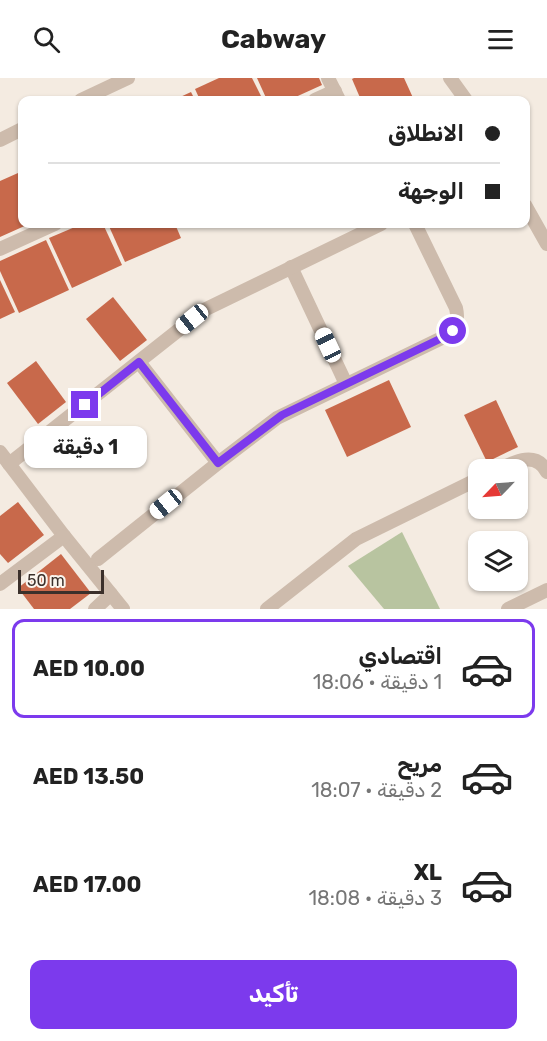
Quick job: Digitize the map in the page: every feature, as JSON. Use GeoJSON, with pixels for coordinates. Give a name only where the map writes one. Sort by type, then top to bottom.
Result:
{"type":"FeatureCollection","features":[{"type":"Feature","properties":{"kind":"street"},"geometry":{"type":"LineString","coordinates":[[90,96],[128,78]]}},
{"type":"Feature","properties":{"kind":"street"},"geometry":{"type":"LineString","coordinates":[[328,78],[337,96]]}},
{"type":"Feature","properties":{"kind":"street"},"geometry":{"type":"LineString","coordinates":[[450,78],[463,96]]}},
{"type":"Feature","properties":{"kind":"street"},"geometry":{"type":"LineString","coordinates":[[0,140],[18,131]]}},
{"type":"Feature","properties":{"kind":"street"},"geometry":{"type":"LineString","coordinates":[[530,214],[547,244]]}},
{"type":"Feature","properties":{"kind":"street"},"geometry":{"type":"LineString","coordinates":[[0,249],[46,228]]}},
{"type":"Feature","properties":{"kind":"street"},"geometry":{"type":"LineString","coordinates":[[9,464],[204,310],[373,228]]}},
{"type":"Feature","properties":{"kind":"street"},"geometry":{"type":"LineString","coordinates":[[98,559],[277,418],[453,331],[457,324],[456,308],[417,228]]}},
{"type":"Feature","properties":{"kind":"street"},"geometry":{"type":"LineString","coordinates":[[291,267],[346,384]]}},
{"type":"Feature","properties":{"kind":"street"},"geometry":{"type":"LineString","coordinates":[[139,362],[218,463]]}},
{"type":"Feature","properties":{"kind":"street"},"geometry":{"type":"LineString","coordinates":[[0,452],[123,609]]}},
{"type":"Feature","properties":{"kind":"street"},"geometry":{"type":"LineString","coordinates":[[528,459],[538,462],[547,472]]}},
{"type":"Feature","properties":{"kind":"street"},"geometry":{"type":"LineString","coordinates":[[267,609],[356,539],[468,484]]}},
{"type":"Feature","properties":{"kind":"street"},"geometry":{"type":"LineString","coordinates":[[2,579],[64,536]]}},
{"type":"Feature","properties":{"kind":"street"},"geometry":{"type":"LineString","coordinates":[[508,609],[547,590]]}},
{"type":"Feature","properties":{"kind":"street"},"geometry":{"type":"LineString","coordinates":[[95,609],[111,594]]}},
{"type":"Feature","properties":{"kind":"green space"},"geometry":{"type":"Polygon","coordinates":[[[402,532],[440,609],[384,609],[348,566],[402,532]]]}},
{"type":"Feature","properties":{"kind":"building"},"geometry":{"type":"Polygon","coordinates":[[[219,78],[252,78],[261,96],[198,96],[195,89],[219,78]]]}},
{"type":"Feature","properties":{"kind":"building"},"geometry":{"type":"Polygon","coordinates":[[[257,78],[319,78],[322,85],[298,96],[265,96],[257,78]]]}},
{"type":"Feature","properties":{"kind":"building"},"geometry":{"type":"Polygon","coordinates":[[[404,78],[412,96],[359,96],[352,79],[404,78]]]}},
{"type":"Feature","properties":{"kind":"building"},"geometry":{"type":"Polygon","coordinates":[[[18,173],[18,228],[20,228],[0,237],[0,181],[18,173]]]}},
{"type":"Feature","properties":{"kind":"building"},"geometry":{"type":"Polygon","coordinates":[[[73,228],[105,228],[122,265],[72,288],[49,238],[73,228]]]}},
{"type":"Feature","properties":{"kind":"building"},"geometry":{"type":"Polygon","coordinates":[[[110,228],[177,228],[181,238],[125,262],[110,228]]]}},
{"type":"Feature","properties":{"kind":"building"},"geometry":{"type":"Polygon","coordinates":[[[46,240],[69,290],[19,313],[0,271],[0,261],[46,240]]]}},
{"type":"Feature","properties":{"kind":"building"},"geometry":{"type":"Polygon","coordinates":[[[0,280],[15,312],[0,319],[0,280]]]}},
{"type":"Feature","properties":{"kind":"building"},"geometry":{"type":"Polygon","coordinates":[[[113,297],[147,340],[120,361],[86,319],[113,297]]]}},
{"type":"Feature","properties":{"kind":"building"},"geometry":{"type":"Polygon","coordinates":[[[36,361],[66,402],[38,424],[7,383],[36,361]]]}},
{"type":"Feature","properties":{"kind":"building"},"geometry":{"type":"Polygon","coordinates":[[[389,380],[411,427],[347,457],[325,410],[389,380]]]}},
{"type":"Feature","properties":{"kind":"building"},"geometry":{"type":"Polygon","coordinates":[[[496,400],[518,447],[493,459],[486,459],[464,415],[496,400]]]}},
{"type":"Feature","properties":{"kind":"building"},"geometry":{"type":"Polygon","coordinates":[[[18,502],[44,535],[8,563],[0,554],[0,516],[18,502]]]}},
{"type":"Feature","properties":{"kind":"building"},"geometry":{"type":"Polygon","coordinates":[[[61,554],[91,593],[70,609],[34,609],[18,588],[61,554]]]}},
{"type":"Feature","properties":{"kind":"route"},"geometry":{"type":"LineString","coordinates":[[85,405],[139,362],[218,463],[277,418],[453,331]]}}]}
